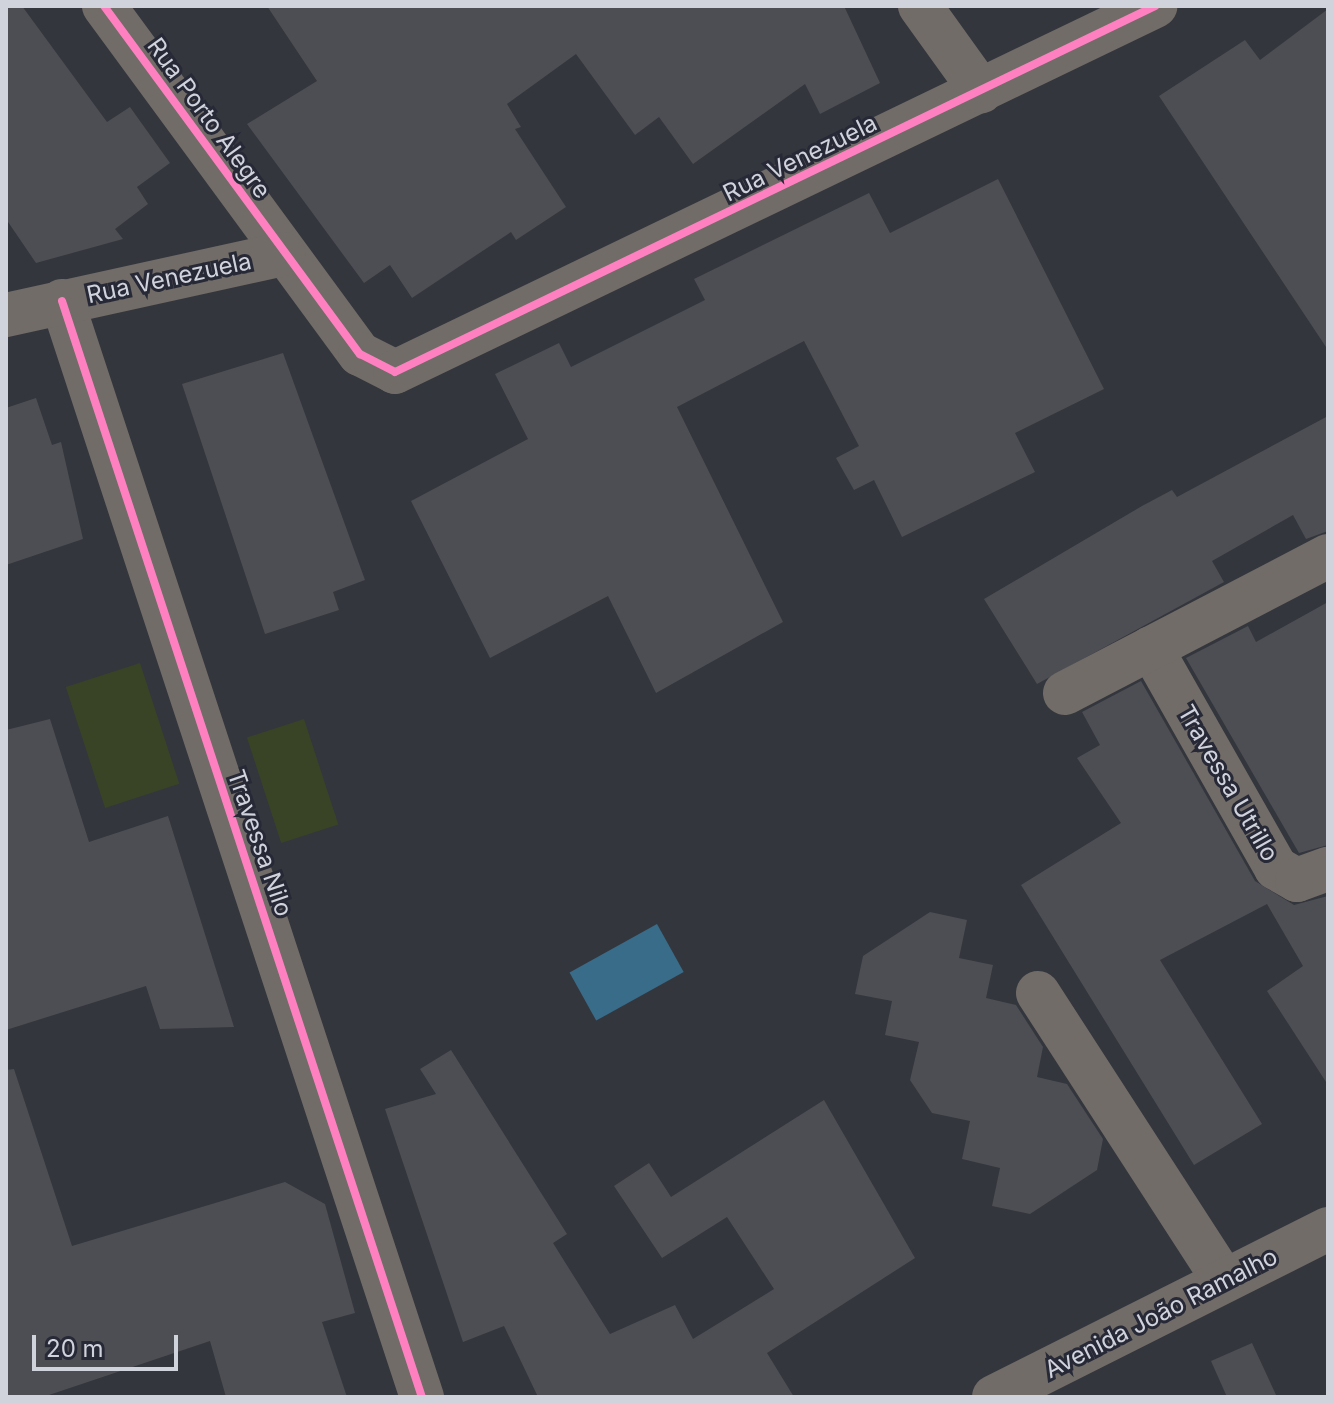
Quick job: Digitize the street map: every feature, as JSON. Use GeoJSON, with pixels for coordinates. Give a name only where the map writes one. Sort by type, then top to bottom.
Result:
{"type":"FeatureCollection","features":[{"type":"Feature","properties":{"kind":"street","name":"Rua Porto Alegre"},"geometry":{"type":"LineString","coordinates":[[104,6],[283,254]]}},
{"type":"Feature","properties":{"kind":"street"},"geometry":{"type":"LineString","coordinates":[[920,6],[981,91]]}},
{"type":"Feature","properties":{"kind":"street","name":"Rua Venezuela"},"geometry":{"type":"LineString","coordinates":[[6,315],[283,254],[360,354],[375,367],[415,369],[1155,6]]}},
{"type":"Feature","properties":{"kind":"street","name":"Travessa Nilo"},"geometry":{"type":"LineString","coordinates":[[62,301],[422,1397]]}},
{"type":"Feature","properties":{"kind":"street"},"geometry":{"type":"LineString","coordinates":[[1065,693],[1328,556]]}},
{"type":"Feature","properties":{"kind":"street","name":"Travessa Utrillo"},"geometry":{"type":"LineString","coordinates":[[1151,648],[1276,868],[1297,880],[1328,869]]}},
{"type":"Feature","properties":{"kind":"street"},"geometry":{"type":"LineString","coordinates":[[1038,993],[1224,1280]]}},
{"type":"Feature","properties":{"kind":"street","name":"Avenida João Ramalho"},"geometry":{"type":"LineString","coordinates":[[994,1397],[1328,1229]]}},
{"type":"Feature","properties":{"kind":"green space"},"geometry":{"type":"Polygon","coordinates":[[[140,663],[179,784],[105,808],[66,687],[140,663]]]}},
{"type":"Feature","properties":{"kind":"green space"},"geometry":{"type":"Polygon","coordinates":[[[304,719],[338,825],[281,843],[247,738],[304,719]]]}},
{"type":"Feature","properties":{"kind":"water"},"geometry":{"type":"Polygon","coordinates":[[[657,924],[684,972],[596,1021],[570,972],[657,924]]]}},
{"type":"Feature","properties":{"kind":"building"},"geometry":{"type":"Polygon","coordinates":[[[6,6],[22,6],[107,122],[130,107],[170,163],[137,187],[148,204],[115,229],[123,239],[36,263],[6,219],[6,6]]]}},
{"type":"Feature","properties":{"kind":"building"},"geometry":{"type":"Polygon","coordinates":[[[267,6],[844,6],[880,83],[820,114],[805,84],[693,164],[659,117],[635,135],[576,54],[507,104],[521,127],[515,129],[566,207],[516,240],[511,232],[412,298],[390,265],[364,283],[247,124],[317,81],[267,6]]]}},
{"type":"Feature","properties":{"kind":"building"},"geometry":{"type":"Polygon","coordinates":[[[1328,9],[1328,350],[1159,96],[1245,40],[1260,60],[1328,9]]]}},
{"type":"Feature","properties":{"kind":"building"},"geometry":{"type":"Polygon","coordinates":[[[998,179],[1104,389],[1015,433],[1035,472],[902,537],[874,480],[854,490],[836,458],[859,446],[804,341],[677,407],[783,622],[656,693],[608,596],[490,658],[411,501],[528,439],[495,374],[559,343],[571,367],[705,300],[694,279],[869,193],[890,233],[998,179]]]}},
{"type":"Feature","properties":{"kind":"building"},"geometry":{"type":"Polygon","coordinates":[[[283,353],[365,580],[333,592],[339,610],[265,634],[182,384],[283,353]]]}},
{"type":"Feature","properties":{"kind":"building"},"geometry":{"type":"Polygon","coordinates":[[[36,398],[52,445],[61,442],[83,539],[6,565],[6,408],[36,398]]]}},
{"type":"Feature","properties":{"kind":"building"},"geometry":{"type":"Polygon","coordinates":[[[1328,416],[1328,531],[1306,539],[1293,515],[1212,561],[1224,582],[1037,684],[984,599],[1172,490],[1177,497],[1328,416]]]}},
{"type":"Feature","properties":{"kind":"building"},"geometry":{"type":"Polygon","coordinates":[[[1328,602],[1328,845],[1299,853],[1186,658],[1248,626],[1256,642],[1328,602]]]}},
{"type":"Feature","properties":{"kind":"building"},"geometry":{"type":"Polygon","coordinates":[[[1141,681],[1255,881],[1294,905],[1328,896],[1328,1085],[1267,991],[1303,966],[1267,904],[1160,960],[1262,1124],[1194,1165],[1021,885],[1121,823],[1077,758],[1100,745],[1082,712],[1141,681]]]}},
{"type":"Feature","properties":{"kind":"building"},"geometry":{"type":"Polygon","coordinates":[[[50,719],[89,842],[168,816],[234,1027],[160,1029],[146,986],[6,1030],[6,730],[50,719]]]}},
{"type":"Feature","properties":{"kind":"building"},"geometry":{"type":"Polygon","coordinates":[[[930,912],[967,920],[959,958],[993,965],[986,998],[1016,1005],[1043,1047],[1037,1077],[1067,1084],[1103,1139],[1097,1170],[1030,1214],[992,1206],[1000,1168],[962,1159],[970,1121],[932,1113],[910,1080],[919,1042],[885,1035],[892,1001],[855,994],[863,956],[930,912]]]}},
{"type":"Feature","properties":{"kind":"building"},"geometry":{"type":"Polygon","coordinates":[[[451,1050],[567,1234],[553,1243],[610,1334],[675,1305],[693,1339],[774,1289],[727,1217],[662,1258],[614,1186],[649,1163],[671,1197],[824,1100],[915,1258],[767,1353],[794,1397],[538,1397],[504,1326],[463,1342],[385,1109],[436,1094],[420,1069],[451,1050]]]}},
{"type":"Feature","properties":{"kind":"building"},"geometry":{"type":"Polygon","coordinates":[[[14,1069],[72,1246],[285,1182],[325,1204],[355,1313],[322,1322],[347,1397],[226,1397],[210,1341],[43,1397],[6,1397],[6,1070],[14,1069]]]}},
{"type":"Feature","properties":{"kind":"building"},"geometry":{"type":"Polygon","coordinates":[[[1252,1343],[1277,1397],[1227,1397],[1211,1361],[1252,1343]]]}},
{"type":"Feature","properties":{"kind":"cycle path"},"geometry":{"type":"LineString","coordinates":[[104,6],[360,354],[395,372],[1155,6]]}},
{"type":"Feature","properties":{"kind":"cycle path"},"geometry":{"type":"LineString","coordinates":[[62,301],[422,1397]]}}]}
